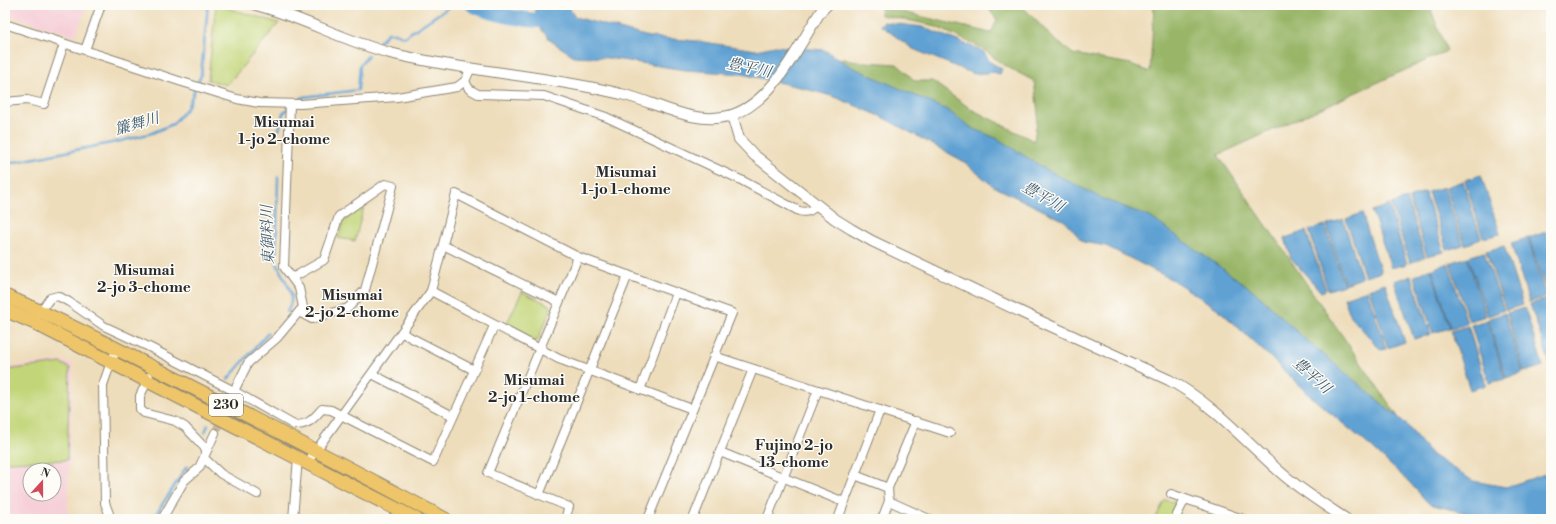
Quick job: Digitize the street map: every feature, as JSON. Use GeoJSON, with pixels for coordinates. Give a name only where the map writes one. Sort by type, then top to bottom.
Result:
{"type":"FeatureCollection","features":[{"type":"Feature","properties":{"kind":"highway","name":"230"},"geometry":{"type":"LineString","coordinates":[[5,296],[41,311],[117,349],[316,450],[445,519]]}},
{"type":"Feature","properties":{"kind":"highway","name":"230"},"geometry":{"type":"LineString","coordinates":[[5,310],[34,322],[416,519]]}},
{"type":"Feature","properties":{"kind":"street"},"geometry":{"type":"LineString","coordinates":[[85,50],[101,5]]}},
{"type":"Feature","properties":{"kind":"street"},"geometry":{"type":"LineString","coordinates":[[256,5],[289,16],[366,46],[416,59],[539,77],[623,94],[652,105],[691,116],[712,118],[732,115],[743,110],[756,101],[775,83],[821,11],[827,5]]}},
{"type":"Feature","properties":{"kind":"street"},"geometry":{"type":"LineString","coordinates":[[5,24],[179,81],[237,99],[259,103],[290,104],[397,97],[458,86],[465,81],[471,68]]}},
{"type":"Feature","properties":{"kind":"street"},"geometry":{"type":"LineString","coordinates":[[5,102],[27,100],[44,104],[64,44]]}},
{"type":"Feature","properties":{"kind":"street"},"geometry":{"type":"LineString","coordinates":[[465,81],[469,89],[478,94],[544,96],[606,116],[741,180],[799,211],[806,213],[813,210],[817,205]]}},
{"type":"Feature","properties":{"kind":"street"},"geometry":{"type":"LineString","coordinates":[[234,391],[248,363],[277,338],[303,307],[299,288],[284,267],[290,104]]}},
{"type":"Feature","properties":{"kind":"street"},"geometry":{"type":"LineString","coordinates":[[732,115],[739,139],[754,154],[835,219],[872,241],[1187,389],[1220,415],[1295,485],[1346,519]]}},
{"type":"Feature","properties":{"kind":"street"},"geometry":{"type":"LineString","coordinates":[[292,278],[324,260],[339,216],[385,184],[393,186],[366,290],[348,308],[312,319],[299,312]]}},
{"type":"Feature","properties":{"kind":"street"},"geometry":{"type":"LineString","coordinates":[[292,519],[303,460],[316,450],[431,291],[456,194],[578,257],[732,313],[648,519]]}},
{"type":"Feature","properties":{"kind":"street"},"geometry":{"type":"LineString","coordinates":[[443,245],[559,302]]}},
{"type":"Feature","properties":{"kind":"street"},"geometry":{"type":"LineString","coordinates":[[565,519],[569,508],[488,474],[578,257]]}},
{"type":"Feature","properties":{"kind":"street"},"geometry":{"type":"LineString","coordinates":[[538,495],[628,275]]}},
{"type":"Feature","properties":{"kind":"street"},"geometry":{"type":"LineString","coordinates":[[431,291],[494,326],[559,359],[692,409]]}},
{"type":"Feature","properties":{"kind":"street"},"geometry":{"type":"LineString","coordinates":[[640,390],[676,293]]}},
{"type":"Feature","properties":{"kind":"street"},"geometry":{"type":"LineString","coordinates":[[34,322],[50,298],[58,296],[104,326],[149,347],[234,391],[294,425],[303,425],[311,420],[322,409],[331,410],[433,462],[494,326]]}},
{"type":"Feature","properties":{"kind":"street"},"geometry":{"type":"LineString","coordinates":[[402,332],[474,370]]}},
{"type":"Feature","properties":{"kind":"street"},"geometry":{"type":"LineString","coordinates":[[111,519],[105,503],[103,385],[117,349]]}},
{"type":"Feature","properties":{"kind":"street"},"geometry":{"type":"LineString","coordinates":[[714,356],[950,432]]}},
{"type":"Feature","properties":{"kind":"street"},"geometry":{"type":"LineString","coordinates":[[156,369],[146,380],[140,396],[140,409],[144,413],[175,422],[185,427],[207,450]]}},
{"type":"Feature","properties":{"kind":"street"},"geometry":{"type":"LineString","coordinates":[[693,519],[753,369]]}},
{"type":"Feature","properties":{"kind":"street"},"geometry":{"type":"LineString","coordinates":[[372,374],[453,416]]}},
{"type":"Feature","properties":{"kind":"street"},"geometry":{"type":"LineString","coordinates":[[767,519],[818,390]]}},
{"type":"Feature","properties":{"kind":"street"},"geometry":{"type":"LineString","coordinates":[[838,519],[880,410]]}},
{"type":"Feature","properties":{"kind":"street"},"geometry":{"type":"LineString","coordinates":[[882,519],[889,501],[888,488],[916,421]]}},
{"type":"Feature","properties":{"kind":"street"},"geometry":{"type":"LineString","coordinates":[[162,519],[184,481],[199,468],[205,459],[207,450],[215,433]]}},
{"type":"Feature","properties":{"kind":"street"},"geometry":{"type":"LineString","coordinates":[[720,452],[844,502]]}},
{"type":"Feature","properties":{"kind":"street"},"geometry":{"type":"LineString","coordinates":[[205,459],[221,474],[257,494]]}},
{"type":"Feature","properties":{"kind":"street"},"geometry":{"type":"LineString","coordinates":[[855,475],[888,488]]}},
{"type":"Feature","properties":{"kind":"street"},"geometry":{"type":"LineString","coordinates":[[1172,494],[1243,519]]}},
{"type":"Feature","properties":{"kind":"street"},"geometry":{"type":"LineString","coordinates":[[1175,519],[1185,499]]}},
{"type":"Feature","properties":{"kind":"street"},"geometry":{"type":"LineString","coordinates":[[889,501],[929,519]]}},
{"type":"Feature","properties":{"kind":"shaded area"},"geometry":{"type":"Polygon","coordinates":[[[5,5],[87,5],[75,36],[5,14],[5,5]]]}},
{"type":"Feature","properties":{"kind":"shaded area"},"geometry":{"type":"Polygon","coordinates":[[[62,361],[73,364],[67,519],[5,519],[5,367],[62,361]]]}},
{"type":"Feature","properties":{"kind":"green space"},"geometry":{"type":"Polygon","coordinates":[[[216,5],[279,23],[227,85],[208,80],[216,5]]]}},
{"type":"Feature","properties":{"kind":"green space"},"geometry":{"type":"Polygon","coordinates":[[[986,5],[1021,5],[1054,39],[1073,54],[1131,64],[1150,72],[1154,5],[1429,5],[1447,51],[1218,155],[1401,421],[1201,263],[808,54],[865,62],[897,64],[915,81],[932,81],[971,109],[1034,141],[1038,113],[1034,81],[1002,64],[982,48],[932,25],[881,15],[881,7],[991,33],[997,20],[986,5]]]}},
{"type":"Feature","properties":{"kind":"green space"},"geometry":{"type":"Polygon","coordinates":[[[364,206],[355,241],[338,238],[343,222],[364,206]]]}},
{"type":"Feature","properties":{"kind":"green space"},"geometry":{"type":"Polygon","coordinates":[[[522,292],[550,305],[551,310],[537,341],[533,341],[506,325],[522,292]]]}},
{"type":"Feature","properties":{"kind":"green space"},"geometry":{"type":"Polygon","coordinates":[[[61,363],[70,368],[67,460],[5,462],[5,370],[61,363]]]}},
{"type":"Feature","properties":{"kind":"green space"},"geometry":{"type":"Polygon","coordinates":[[[1165,500],[1176,503],[1170,519],[1155,519],[1165,500]]]}},
{"type":"Feature","properties":{"kind":"water"},"geometry":{"type":"Polygon","coordinates":[[[533,5],[567,5],[575,17],[649,37],[697,41],[756,50],[775,46],[824,50],[852,67],[947,110],[972,128],[998,139],[1042,167],[1101,198],[1150,217],[1254,291],[1305,339],[1405,423],[1432,455],[1473,481],[1506,487],[1551,472],[1551,511],[1535,519],[1479,519],[1466,513],[1429,504],[1410,483],[1370,446],[1310,396],[1218,309],[1171,279],[1106,246],[1083,242],[1065,221],[993,186],[963,161],[880,116],[835,97],[742,74],[685,70],[608,58],[574,56],[551,41],[542,30],[533,5]]]}},
{"type":"Feature","properties":{"kind":"water"},"geometry":{"type":"Polygon","coordinates":[[[883,22],[922,27],[983,51],[990,62],[1002,69],[1000,74],[993,72],[974,74],[913,49],[880,25],[883,22]]]}},
{"type":"Feature","properties":{"kind":"water"},"geometry":{"type":"Polygon","coordinates":[[[1481,175],[1500,234],[1483,238],[1465,180],[1481,175]]]}},
{"type":"Feature","properties":{"kind":"water"},"geometry":{"type":"Polygon","coordinates":[[[1463,181],[1481,239],[1465,245],[1446,187],[1463,181]]]}},
{"type":"Feature","properties":{"kind":"water"},"geometry":{"type":"Polygon","coordinates":[[[1444,187],[1463,245],[1447,250],[1428,192],[1444,187]]]}},
{"type":"Feature","properties":{"kind":"water"},"geometry":{"type":"Polygon","coordinates":[[[1425,192],[1444,252],[1427,256],[1409,198],[1425,192]]]}},
{"type":"Feature","properties":{"kind":"water"},"geometry":{"type":"Polygon","coordinates":[[[1407,199],[1425,257],[1410,263],[1391,204],[1407,199]]]}},
{"type":"Feature","properties":{"kind":"water"},"geometry":{"type":"Polygon","coordinates":[[[1389,205],[1407,264],[1391,268],[1372,211],[1389,205]]]}},
{"type":"Feature","properties":{"kind":"water"},"geometry":{"type":"Polygon","coordinates":[[[1362,213],[1381,272],[1365,277],[1346,219],[1362,213]]]}},
{"type":"Feature","properties":{"kind":"water"},"geometry":{"type":"Polygon","coordinates":[[[1343,219],[1362,278],[1345,284],[1327,225],[1343,219]]]}},
{"type":"Feature","properties":{"kind":"water"},"geometry":{"type":"Polygon","coordinates":[[[1325,225],[1344,285],[1328,290],[1309,230],[1325,225]]]}},
{"type":"Feature","properties":{"kind":"water"},"geometry":{"type":"Polygon","coordinates":[[[1306,231],[1326,290],[1321,292],[1291,258],[1285,238],[1306,231]]]}},
{"type":"Feature","properties":{"kind":"water"},"geometry":{"type":"Polygon","coordinates":[[[1546,232],[1551,247],[1551,296],[1548,296],[1529,238],[1546,232]]]}},
{"type":"Feature","properties":{"kind":"water"},"geometry":{"type":"Polygon","coordinates":[[[1528,238],[1546,297],[1529,302],[1511,243],[1528,238]]]}},
{"type":"Feature","properties":{"kind":"water"},"geometry":{"type":"Polygon","coordinates":[[[1504,246],[1523,305],[1506,310],[1486,251],[1504,246]]]}},
{"type":"Feature","properties":{"kind":"water"},"geometry":{"type":"Polygon","coordinates":[[[1484,252],[1504,310],[1488,316],[1468,257],[1484,252]]]}},
{"type":"Feature","properties":{"kind":"water"},"geometry":{"type":"Polygon","coordinates":[[[1467,257],[1486,316],[1469,321],[1450,263],[1467,257]]]}},
{"type":"Feature","properties":{"kind":"water"},"geometry":{"type":"Polygon","coordinates":[[[1448,263],[1467,323],[1451,328],[1432,269],[1448,263]]]}},
{"type":"Feature","properties":{"kind":"water"},"geometry":{"type":"Polygon","coordinates":[[[1431,269],[1450,328],[1433,333],[1414,276],[1431,269]]]}},
{"type":"Feature","properties":{"kind":"water"},"geometry":{"type":"Polygon","coordinates":[[[1411,276],[1431,334],[1414,339],[1394,281],[1411,276]]]}},
{"type":"Feature","properties":{"kind":"water"},"geometry":{"type":"Polygon","coordinates":[[[1385,283],[1405,342],[1388,348],[1369,289],[1385,283]]]}},
{"type":"Feature","properties":{"kind":"water"},"geometry":{"type":"Polygon","coordinates":[[[1367,290],[1386,349],[1381,350],[1351,317],[1344,298],[1367,290]]]}},
{"type":"Feature","properties":{"kind":"water"},"geometry":{"type":"Polygon","coordinates":[[[1547,299],[1551,312],[1551,364],[1530,304],[1547,299]]]}},
{"type":"Feature","properties":{"kind":"water"},"geometry":{"type":"Polygon","coordinates":[[[1525,308],[1543,366],[1524,372],[1507,313],[1525,308]]]}},
{"type":"Feature","properties":{"kind":"water"},"geometry":{"type":"Polygon","coordinates":[[[1505,313],[1523,373],[1506,378],[1488,319],[1505,313]]]}},
{"type":"Feature","properties":{"kind":"water"},"geometry":{"type":"Polygon","coordinates":[[[1487,320],[1505,379],[1489,383],[1471,325],[1487,320]]]}},
{"type":"Feature","properties":{"kind":"water"},"geometry":{"type":"Polygon","coordinates":[[[1468,326],[1486,385],[1470,390],[1451,331],[1468,326]]]}},
{"type":"Feature","properties":{"kind":"waterway","name":"簾舞川"},"geometry":{"type":"LineString","coordinates":[[5,164],[121,141],[152,133],[173,124],[187,108],[201,75],[208,5]]}},
{"type":"Feature","properties":{"kind":"waterway","name":"東御料川"},"geometry":{"type":"LineString","coordinates":[[379,42],[388,33],[396,33],[404,37],[452,5]]}},
{"type":"Feature","properties":{"kind":"waterway","name":"豊平川"},"geometry":{"type":"LineString","coordinates":[[473,5],[494,13],[557,23]]}},
{"type":"Feature","properties":{"kind":"waterway","name":"東御料川"},"geometry":{"type":"LineString","coordinates":[[298,101],[303,97],[358,90],[360,65],[368,55]]}},
{"type":"Feature","properties":{"kind":"waterway","name":"東御料川"},"geometry":{"type":"LineString","coordinates":[[279,130],[283,113],[288,109]]}},
{"type":"Feature","properties":{"kind":"waterway","name":"東御料川"},"geometry":{"type":"LineString","coordinates":[[278,177],[276,259],[290,291],[291,297],[287,312]]}},
{"type":"Feature","properties":{"kind":"waterway","name":"東御料川"},"geometry":{"type":"LineString","coordinates":[[228,379],[268,333]]}},
{"type":"Feature","properties":{"kind":"waterway","name":"東御料川"},"geometry":{"type":"LineString","coordinates":[[205,432],[208,425]]}},
{"type":"Feature","properties":{"kind":"waterway","name":"東御料川"},"geometry":{"type":"LineString","coordinates":[[153,519],[187,466]]}},
{"type":"Feature","properties":{"kind":"tunnel"},"geometry":{"type":"LineString","coordinates":[[215,433],[234,391]]}},
{"type":"Feature","properties":{"kind":"district","name":"Misumai 1-jo 2-chome"},"geometry":{"type":"Point","coordinates":[284,130]}},
{"type":"Feature","properties":{"kind":"district","name":"Misumai 1-jo 1-chome"},"geometry":{"type":"Point","coordinates":[626,180]}},
{"type":"Feature","properties":{"kind":"district","name":"Misumai 2-jo 3-chome"},"geometry":{"type":"Point","coordinates":[144,278]}},
{"type":"Feature","properties":{"kind":"district","name":"Misumai 2-jo 2-chome"},"geometry":{"type":"Point","coordinates":[352,304]}},
{"type":"Feature","properties":{"kind":"district","name":"Misumai 2-jo 1-chome"},"geometry":{"type":"Point","coordinates":[534,388]}},
{"type":"Feature","properties":{"kind":"district","name":"Fujino 2-jo 13-chome"},"geometry":{"type":"Point","coordinates":[794,454]}}]}
